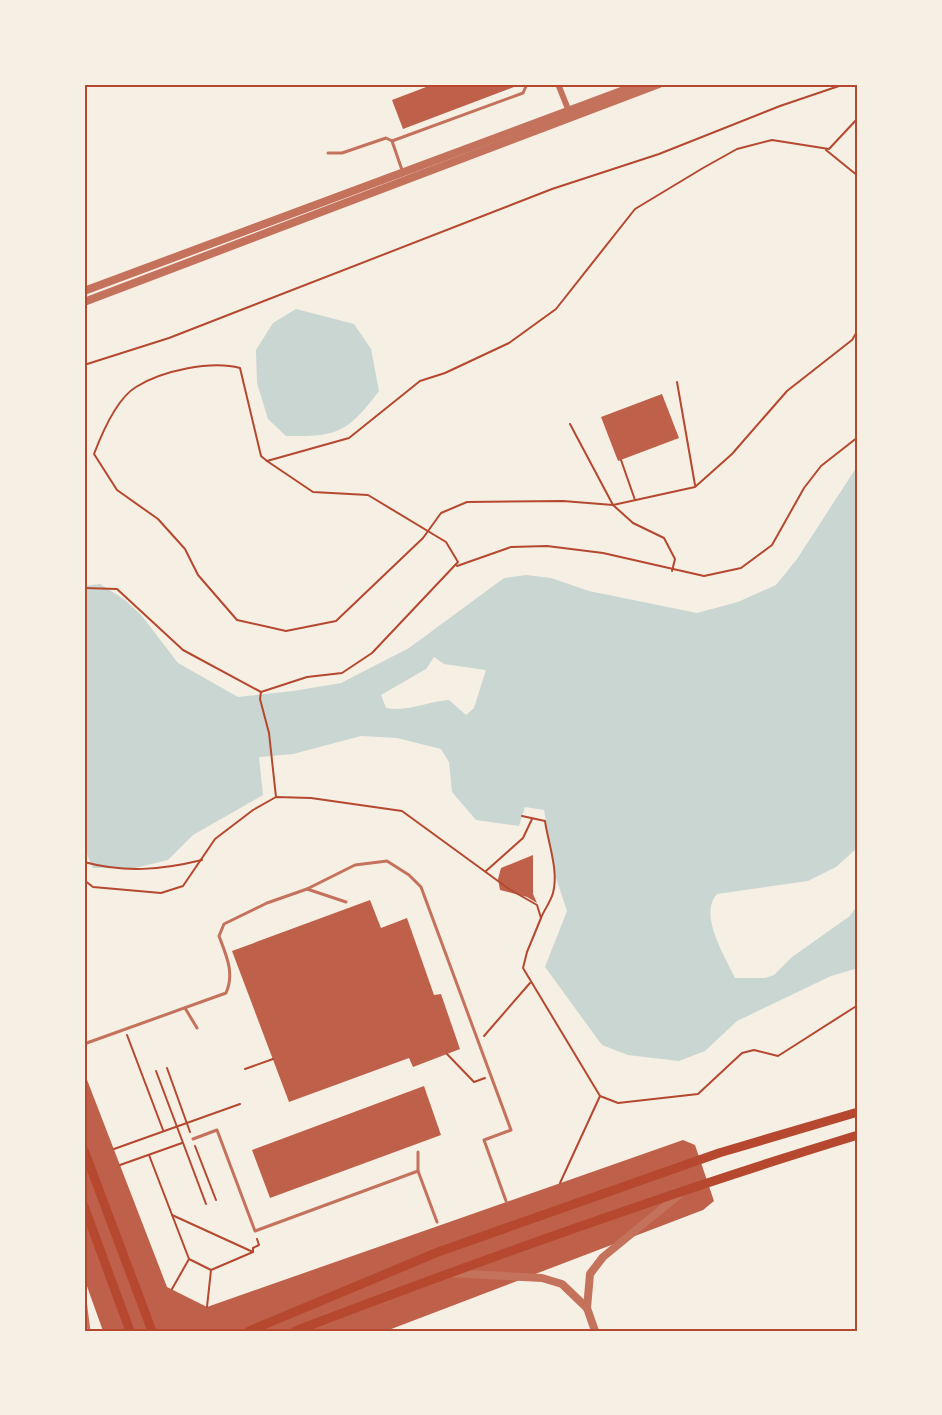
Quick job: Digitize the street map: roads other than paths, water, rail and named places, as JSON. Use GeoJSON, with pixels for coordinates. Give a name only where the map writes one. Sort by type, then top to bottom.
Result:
{"type":"FeatureCollection","features":[{"type":"Feature","properties":{"kind":"main road"},"geometry":{"type":"LineString","coordinates":[[249,1331],[438,1252],[719,1154],[858,1112]]}},
{"type":"Feature","properties":{"kind":"main road"},"geometry":{"type":"LineString","coordinates":[[295,1331],[446,1273],[685,1189],[858,1135]]}},
{"type":"Feature","properties":{"kind":"main road"},"geometry":{"type":"LineString","coordinates":[[84,1150],[152,1331]]}},
{"type":"Feature","properties":{"kind":"main road"},"geometry":{"type":"LineString","coordinates":[[84,1206],[130,1331]]}},
{"type":"Feature","properties":{"kind":"street"},"geometry":{"type":"LineString","coordinates":[[558,84],[570,115]]}},
{"type":"Feature","properties":{"kind":"street"},"geometry":{"type":"LineString","coordinates":[[84,302],[570,115],[640,84]]}},
{"type":"Feature","properties":{"kind":"street"},"geometry":{"type":"LineString","coordinates":[[84,291],[402,171],[659,84]]}},
{"type":"Feature","properties":{"kind":"street"},"geometry":{"type":"LineString","coordinates":[[586,1308],[590,1274],[603,1257],[685,1189]]}},
{"type":"Feature","properties":{"kind":"street"},"geometry":{"type":"LineString","coordinates":[[446,1273],[542,1278],[561,1284],[586,1308],[596,1331]]}},
{"type":"Feature","properties":{"kind":"lane"},"geometry":{"type":"LineString","coordinates":[[392,141],[523,93],[527,84]]}},
{"type":"Feature","properties":{"kind":"lane"},"geometry":{"type":"LineString","coordinates":[[328,153],[342,153],[386,138],[392,141],[402,171]]}},
{"type":"Feature","properties":{"kind":"lane"},"geometry":{"type":"LineString","coordinates":[[84,1044],[226,993],[231,980],[228,960],[219,936],[224,924],[267,903],[307,889],[355,865],[387,861],[409,874],[421,887],[511,1130],[484,1140],[507,1201]]}},
{"type":"Feature","properties":{"kind":"lane"},"geometry":{"type":"LineString","coordinates":[[307,889],[346,902]]}},
{"type":"Feature","properties":{"kind":"lane"},"geometry":{"type":"LineString","coordinates":[[185,1008],[197,1028]]}},
{"type":"Feature","properties":{"kind":"lane"},"geometry":{"type":"LineString","coordinates":[[193,1139],[217,1130],[255,1231],[417,1171]]}},
{"type":"Feature","properties":{"kind":"lane"},"geometry":{"type":"LineString","coordinates":[[418,1152],[417,1171],[437,1222]]}},
{"type":"Feature","properties":{"kind":"lane"},"geometry":{"type":"LineString","coordinates":[[84,1293],[89,1331]]}}]}
